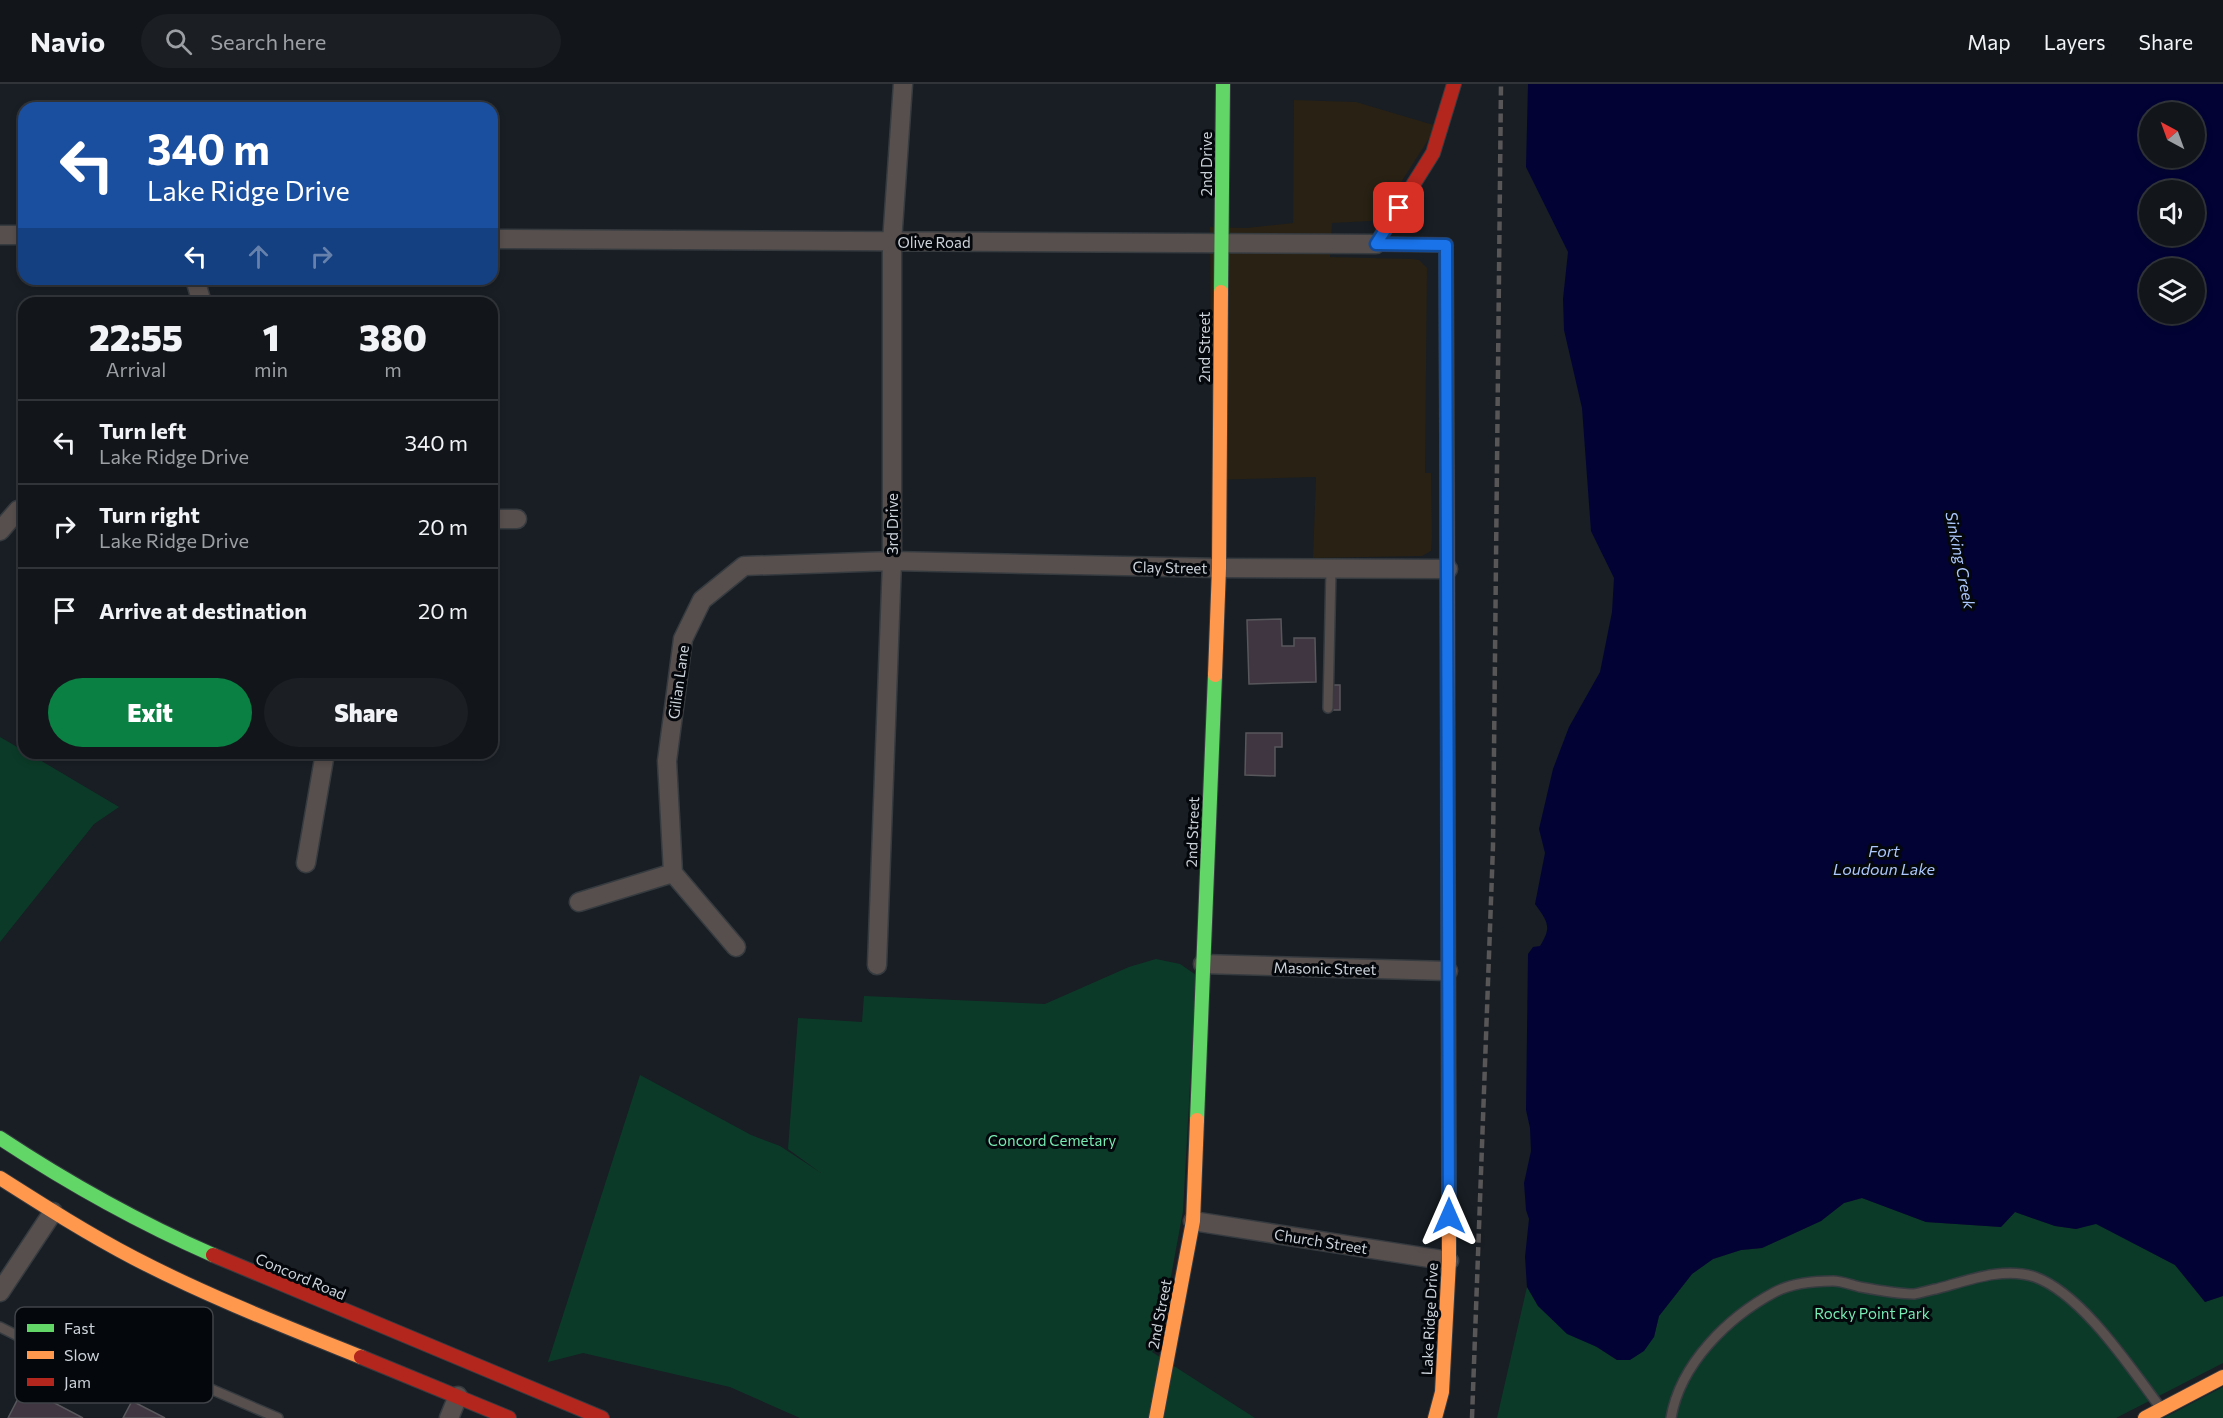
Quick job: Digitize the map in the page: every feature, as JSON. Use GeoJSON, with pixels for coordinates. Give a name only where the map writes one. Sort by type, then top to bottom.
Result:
{"type":"FeatureCollection","features":[{"type":"Feature","properties":{"kind":"street","name":"3rd Drive"},"geometry":{"type":"LineString","coordinates":[[877,965],[892,561],[892,242],[903,84]]}},
{"type":"Feature","properties":{"kind":"street","name":"2nd Drive"},"geometry":{"type":"LineString","coordinates":[[1222,244],[1223,84]]}},
{"type":"Feature","properties":{"kind":"street"},"geometry":{"type":"LineString","coordinates":[[1376,244],[1433,153],[1454,84]]}},
{"type":"Feature","properties":{"kind":"street"},"geometry":{"type":"LineString","coordinates":[[0,235],[18,235]]}},
{"type":"Feature","properties":{"kind":"street","name":"Olive Road"},"geometry":{"type":"LineString","coordinates":[[498,239],[1376,244]]}},
{"type":"Feature","properties":{"kind":"street","name":"2nd Street"},"geometry":{"type":"LineString","coordinates":[[1156,1418],[1193,1221],[1219,568],[1222,244]]}},
{"type":"Feature","properties":{"kind":"street","name":"Lake Ridge Drive"},"geometry":{"type":"LineString","coordinates":[[1376,244],[1446,245],[1449,1261],[1442,1392],[1435,1418]]}},
{"type":"Feature","properties":{"kind":"street"},"geometry":{"type":"LineString","coordinates":[[0,531],[18,510]]}},
{"type":"Feature","properties":{"kind":"street"},"geometry":{"type":"LineString","coordinates":[[498,519],[517,519]]}},
{"type":"Feature","properties":{"kind":"street","name":"Clay Street"},"geometry":{"type":"LineString","coordinates":[[892,561],[1219,568],[1448,569]]}},
{"type":"Feature","properties":{"kind":"street","name":"Gilian Lane"},"geometry":{"type":"LineString","coordinates":[[673,873],[667,761],[683,639],[702,600],[744,566],[892,561]]}},
{"type":"Feature","properties":{"kind":"street"},"geometry":{"type":"LineString","coordinates":[[306,863],[324,759]]}},
{"type":"Feature","properties":{"kind":"street"},"geometry":{"type":"LineString","coordinates":[[579,902],[673,873],[736,947]]}},
{"type":"Feature","properties":{"kind":"street","name":"Masonic Street"},"geometry":{"type":"LineString","coordinates":[[1203,964],[1448,971]]}},
{"type":"Feature","properties":{"kind":"street","name":"Concord Road"},"geometry":{"type":"LineString","coordinates":[[0,1138],[62,1198],[132,1257],[175,1278],[290,1328],[465,1381],[602,1418]]}},
{"type":"Feature","properties":{"kind":"street","name":"Concord Road"},"geometry":{"type":"LineString","coordinates":[[0,1178],[62,1198],[126,1213],[465,1381],[509,1418]]}},
{"type":"Feature","properties":{"kind":"street"},"geometry":{"type":"LineString","coordinates":[[0,1292],[62,1198]]}},
{"type":"Feature","properties":{"kind":"street","name":"Church Street"},"geometry":{"type":"LineString","coordinates":[[1193,1221],[1449,1261]]}},
{"type":"Feature","properties":{"kind":"street"},"geometry":{"type":"LineString","coordinates":[[2145,1418],[2223,1377]]}},
{"type":"Feature","properties":{"kind":"street"},"geometry":{"type":"LineString","coordinates":[[449,1418],[465,1381]]}},
{"type":"Feature","properties":{"kind":"lane"},"geometry":{"type":"LineString","coordinates":[[1328,708],[1331,568]]}},
{"type":"Feature","properties":{"kind":"lane"},"geometry":{"type":"LineString","coordinates":[[1671,1418],[1674,1402],[1687,1372],[1706,1346],[1741,1315],[1776,1292],[1800,1284],[1835,1281],[1914,1294],[1983,1277],[2016,1274],[2034,1277],[2050,1284],[2071,1300],[2096,1324],[2162,1409]]}},
{"type":"Feature","properties":{"kind":"lane"},"geometry":{"type":"LineString","coordinates":[[0,1327],[15,1334]]}},
{"type":"Feature","properties":{"kind":"lane"},"geometry":{"type":"LineString","coordinates":[[213,1390],[278,1418]]}},
{"type":"Feature","properties":{"kind":"shaded area"},"geometry":{"type":"Polygon","coordinates":[[[1294,100],[1356,102],[1437,126],[1379,217],[1371,221],[1332,223],[1330,257],[1412,259],[1419,260],[1427,268],[1425,473],[1431,473],[1432,537],[1431,551],[1422,556],[1313,558],[1316,477],[1212,480],[1210,227],[1246,228],[1293,223],[1294,100]]]}},
{"type":"Feature","properties":{"kind":"green space"},"geometry":{"type":"Polygon","coordinates":[[[0,737],[18,748],[18,759],[38,759],[119,807],[94,824],[0,942],[0,737]]]}},
{"type":"Feature","properties":{"kind":"green space","name":"Concord Cemetary"},"geometry":{"type":"Polygon","coordinates":[[[1156,959],[1180,964],[1196,975],[1183,1211],[1159,1341],[1152,1352],[1255,1418],[800,1418],[730,1387],[583,1353],[548,1362],[640,1075],[751,1135],[780,1146],[821,1173],[788,1149],[798,1018],[862,1022],[864,996],[1045,1004],[1129,967],[1156,959]]]}},
{"type":"Feature","properties":{"kind":"green space","name":"Rocky Point Park"},"geometry":{"type":"Polygon","coordinates":[[[1862,1198],[1926,1222],[2001,1227],[2015,1212],[2055,1226],[2076,1229],[2096,1223],[2175,1265],[2205,1302],[2223,1296],[2223,1363],[2116,1418],[1497,1418],[1527,1287],[1538,1306],[1551,1318],[1617,1360],[1654,1337],[1659,1316],[1692,1274],[1713,1259],[1741,1250],[1762,1248],[1821,1221],[1844,1203],[1862,1198]]]}},
{"type":"Feature","properties":{"kind":"green space"},"geometry":{"type":"Polygon","coordinates":[[[2223,1387],[2223,1418],[2164,1418],[2223,1387]]]}},
{"type":"Feature","properties":{"kind":"water","name":"Fort Loudoun Lake"},"geometry":{"type":"Polygon","coordinates":[[[1528,84],[2223,84],[2223,1296],[2205,1302],[2175,1265],[2096,1224],[2076,1229],[2055,1226],[2015,1212],[2001,1227],[1926,1222],[1862,1198],[1844,1203],[1821,1221],[1762,1248],[1741,1250],[1713,1259],[1692,1274],[1659,1316],[1654,1337],[1644,1351],[1630,1360],[1617,1360],[1597,1347],[1567,1334],[1538,1306],[1527,1287],[1525,1257],[1529,1219],[1524,1183],[1531,1151],[1526,1110],[1528,954],[1533,947],[1540,946],[1547,929],[1545,920],[1535,904],[1545,853],[1539,829],[1553,769],[1569,727],[1600,672],[1612,612],[1614,578],[1591,531],[1582,408],[1564,330],[1563,299],[1568,252],[1526,167],[1528,84]]]}},
{"type":"Feature","properties":{"kind":"building"},"geometry":{"type":"Polygon","coordinates":[[[1281,619],[1282,646],[1294,646],[1294,638],[1315,638],[1316,682],[1249,684],[1247,620],[1281,619]]]}},
{"type":"Feature","properties":{"kind":"building"},"geometry":{"type":"Polygon","coordinates":[[[1331,685],[1340,685],[1340,710],[1332,710],[1331,685]]]}},
{"type":"Feature","properties":{"kind":"building"},"geometry":{"type":"Polygon","coordinates":[[[1246,733],[1282,733],[1282,747],[1275,747],[1275,776],[1245,775],[1246,733]]]}},
{"type":"Feature","properties":{"kind":"building"},"geometry":{"type":"Polygon","coordinates":[[[16,1403],[54,1403],[83,1418],[8,1418],[16,1403]]]}},
{"type":"Feature","properties":{"kind":"building"},"geometry":{"type":"Polygon","coordinates":[[[131,1403],[136,1403],[165,1418],[123,1418],[131,1403]]]}},
{"type":"Feature","properties":{"kind":"railway"},"geometry":{"type":"LineString","coordinates":[[1472,1418],[1493,846],[1501,84]]}},
{"type":"Feature","properties":{"kind":"traffic: fast"},"geometry":{"type":"LineString","coordinates":[[1221,292],[1223,84]]}},
{"type":"Feature","properties":{"kind":"traffic: fast"},"geometry":{"type":"LineString","coordinates":[[1197,1120],[1215,675]]}},
{"type":"Feature","properties":{"kind":"traffic: fast"},"geometry":{"type":"LineString","coordinates":[[0,1138],[51,1171],[104,1201],[213,1255]]}},
{"type":"Feature","properties":{"kind":"traffic: slow"},"geometry":{"type":"LineString","coordinates":[[1215,675],[1219,568],[1221,292]]}},
{"type":"Feature","properties":{"kind":"traffic: slow"},"geometry":{"type":"LineString","coordinates":[[1447,444],[1448,862]]}},
{"type":"Feature","properties":{"kind":"traffic: slow"},"geometry":{"type":"LineString","coordinates":[[1156,1418],[1193,1221],[1197,1120]]}},
{"type":"Feature","properties":{"kind":"traffic: slow"},"geometry":{"type":"LineString","coordinates":[[0,1178],[83,1230],[162,1272],[246,1310],[361,1357]]}},
{"type":"Feature","properties":{"kind":"traffic: slow"},"geometry":{"type":"LineString","coordinates":[[1435,1418],[1442,1392],[1449,1261],[1449,1193]]}},
{"type":"Feature","properties":{"kind":"traffic: slow"},"geometry":{"type":"LineString","coordinates":[[2145,1418],[2223,1377]]}},
{"type":"Feature","properties":{"kind":"traffic: jam"},"geometry":{"type":"LineString","coordinates":[[1447,444],[1446,245],[1376,244],[1433,153],[1454,84]]}},
{"type":"Feature","properties":{"kind":"traffic: jam"},"geometry":{"type":"LineString","coordinates":[[1448,862],[1449,1193]]}},
{"type":"Feature","properties":{"kind":"traffic: jam"},"geometry":{"type":"LineString","coordinates":[[213,1255],[602,1418]]}},
{"type":"Feature","properties":{"kind":"traffic: jam"},"geometry":{"type":"LineString","coordinates":[[361,1357],[509,1418]]}},
{"type":"Feature","properties":{"kind":"route"},"geometry":{"type":"LineString","coordinates":[[1399,208],[1376,244],[1446,245],[1449,1216]]}},
{"type":"Feature","properties":{"kind":"water label","name":"Sinking Creek"},"geometry":{"type":"Point","coordinates":[1961,560]}}]}
